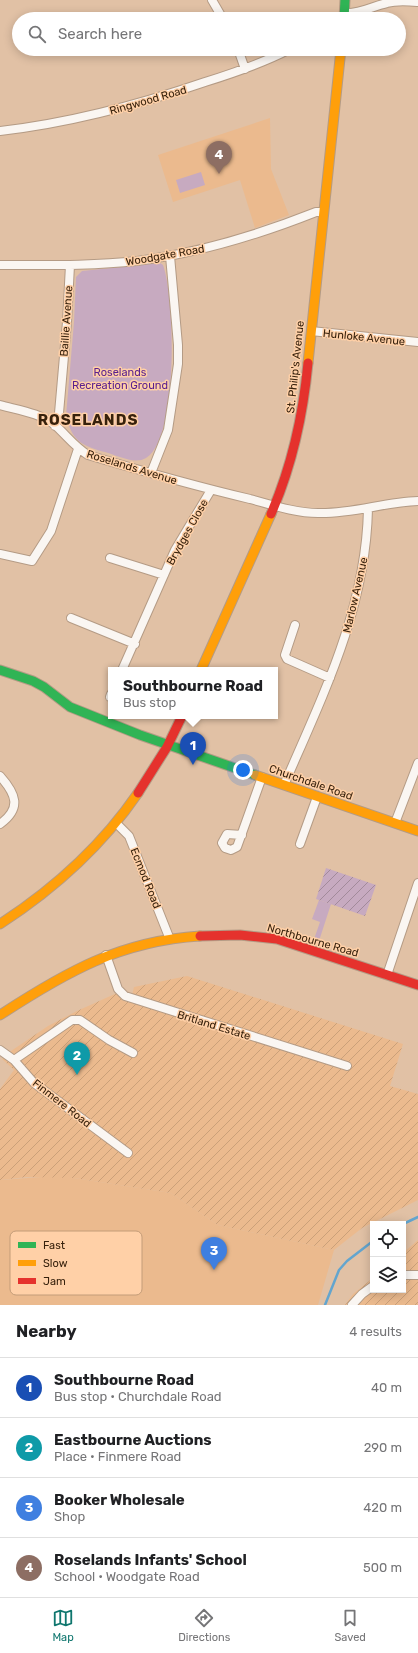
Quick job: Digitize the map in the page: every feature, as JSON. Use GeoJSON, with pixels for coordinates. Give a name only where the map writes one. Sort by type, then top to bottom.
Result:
{"type":"FeatureCollection","features":[{"type":"Feature","properties":{"kind":"street"},"geometry":{"type":"LineString","coordinates":[[212,0],[219,12]]}},
{"type":"Feature","properties":{"kind":"street"},"geometry":{"type":"LineString","coordinates":[[344,12],[345,0]]}},
{"type":"Feature","properties":{"kind":"street"},"geometry":{"type":"LineString","coordinates":[[356,12],[389,2],[404,0],[418,2]]}},
{"type":"Feature","properties":{"kind":"street"},"geometry":{"type":"LineString","coordinates":[[240,56],[245,69]]}},
{"type":"Feature","properties":{"kind":"street","name":"Ringwood Road"},"geometry":{"type":"LineString","coordinates":[[0,131],[93,115],[175,92],[245,69],[274,56]]}},
{"type":"Feature","properties":{"kind":"street","name":"St. Philip's Avenue"},"geometry":{"type":"LineString","coordinates":[[203,667],[275,506],[291,458],[301,421],[305,397],[340,56]]}},
{"type":"Feature","properties":{"kind":"street","name":"Woodgate Road"},"geometry":{"type":"LineString","coordinates":[[0,265],[70,265],[137,261],[170,256],[224,244],[316,212],[324,212]]}},
{"type":"Feature","properties":{"kind":"street"},"geometry":{"type":"LineString","coordinates":[[151,473],[168,430],[178,364],[178,345],[170,256]]}},
{"type":"Feature","properties":{"kind":"street","name":"Baillie Avenue"},"geometry":{"type":"LineString","coordinates":[[55,426],[59,413],[67,322],[70,265]]}},
{"type":"Feature","properties":{"kind":"street","name":"Hunloke Avenue"},"geometry":{"type":"LineString","coordinates":[[311,331],[418,342]]}},
{"type":"Feature","properties":{"kind":"street","name":"Roselands Avenue"},"geometry":{"type":"LineString","coordinates":[[0,405],[45,419],[55,426],[78,449],[88,455],[211,490],[275,506],[317,513],[368,509],[405,501],[418,501]]}},
{"type":"Feature","properties":{"kind":"street"},"geometry":{"type":"LineString","coordinates":[[0,554],[32,561],[51,531],[78,449]]}},
{"type":"Feature","properties":{"kind":"street","name":"Brydges Close"},"geometry":{"type":"LineString","coordinates":[[123,667],[175,550],[211,490]]}},
{"type":"Feature","properties":{"kind":"street","name":"Marlow Avenue"},"geometry":{"type":"LineString","coordinates":[[284,785],[346,637],[362,574],[366,544],[368,509]]}},
{"type":"Feature","properties":{"kind":"street","name":"Brydges Close"},"geometry":{"type":"LineString","coordinates":[[110,558],[164,575]]}},
{"type":"Feature","properties":{"kind":"street"},"geometry":{"type":"LineString","coordinates":[[71,618],[134,644]]}},
{"type":"Feature","properties":{"kind":"street"},"geometry":{"type":"LineString","coordinates":[[295,625],[285,654],[287,659],[330,678]]}},
{"type":"Feature","properties":{"kind":"street","name":"Churchdale Road"},"geometry":{"type":"LineString","coordinates":[[0,670],[33,681],[44,687],[70,708],[168,745],[418,831]]}},
{"type":"Feature","properties":{"kind":"street"},"geometry":{"type":"LineString","coordinates":[[0,924],[47,890],[84,858],[116,823],[138,794],[168,745],[181,719]]}},
{"type":"Feature","properties":{"kind":"street"},"geometry":{"type":"LineString","coordinates":[[395,823],[418,763]]}},
{"type":"Feature","properties":{"kind":"street"},"geometry":{"type":"LineString","coordinates":[[0,776],[10,787],[14,796],[14,807],[8,818],[0,824]]}},
{"type":"Feature","properties":{"kind":"street"},"geometry":{"type":"LineString","coordinates":[[242,835],[262,777]]}},
{"type":"Feature","properties":{"kind":"street"},"geometry":{"type":"LineString","coordinates":[[300,844],[317,797]]}},
{"type":"Feature","properties":{"kind":"street","name":"Ecmod Road"},"geometry":{"type":"LineString","coordinates":[[116,823],[129,836],[169,937]]}},
{"type":"Feature","properties":{"kind":"street"},"geometry":{"type":"LineString","coordinates":[[387,975],[418,883]]}},
{"type":"Feature","properties":{"kind":"street","name":"Northbourne Road"},"geometry":{"type":"LineString","coordinates":[[0,1015],[55,980],[106,955],[128,947],[169,937],[229,934],[273,938],[418,985]]}},
{"type":"Feature","properties":{"kind":"street","name":"Britland Estate"},"geometry":{"type":"LineString","coordinates":[[106,955],[118,989],[125,996],[347,1066]]}},
{"type":"Feature","properties":{"kind":"street"},"geometry":{"type":"LineString","coordinates":[[14,1060],[72,1020],[80,1020],[132,1053]]}},
{"type":"Feature","properties":{"kind":"street","name":"Finmere Road"},"geometry":{"type":"LineString","coordinates":[[0,1050],[14,1060],[34,1083],[128,1153]]}},
{"type":"Feature","properties":{"kind":"street"},"geometry":{"type":"LineString","coordinates":[[406,1275],[418,1275]]}},
{"type":"Feature","properties":{"kind":"street"},"geometry":{"type":"LineString","coordinates":[[352,1305],[362,1294],[370,1288]]}},
{"type":"Feature","properties":{"kind":"shaded area"},"geometry":{"type":"Polygon","coordinates":[[[270,118],[271,169],[289,215],[255,228],[240,180],[173,202],[158,155],[270,118]]]}},
{"type":"Feature","properties":{"kind":"shaded area"},"geometry":{"type":"Polygon","coordinates":[[[187,976],[403,1044],[390,1086],[418,1094],[418,1200],[376,1221],[370,1221],[370,1224],[362,1228],[334,1250],[218,1225],[171,1193],[74,1178],[27,1177],[0,1180],[0,1089],[14,1070],[2,1059],[11,1051],[48,1026],[117,993],[122,1000],[130,1003],[134,987],[187,976]]]}},
{"type":"Feature","properties":{"kind":"shaded area"},"geometry":{"type":"Polygon","coordinates":[[[56,1176],[171,1193],[218,1225],[334,1250],[318,1305],[0,1305],[0,1180],[56,1176]]]}},
{"type":"Feature","properties":{"kind":"shaded area"},"geometry":{"type":"Polygon","coordinates":[[[418,1240],[418,1305],[345,1305],[353,1294],[370,1280],[370,1293],[406,1293],[406,1250],[418,1240]]]}},
{"type":"Feature","properties":{"kind":"green space"},"geometry":{"type":"Polygon","coordinates":[[[201,172],[205,185],[180,193],[176,180],[201,172]]]}},
{"type":"Feature","properties":{"kind":"green space","name":"Roselands Recreation Ground"},"geometry":{"type":"Polygon","coordinates":[[[160,263],[163,265],[167,282],[172,335],[169,397],[164,424],[157,446],[146,458],[142,460],[131,460],[84,445],[75,437],[68,424],[66,416],[74,322],[76,277],[82,271],[160,263]]]}},
{"type":"Feature","properties":{"kind":"green space"},"geometry":{"type":"Polygon","coordinates":[[[326,868],[376,885],[365,916],[316,899],[326,868]]]}},
{"type":"Feature","properties":{"kind":"green space"},"geometry":{"type":"Polygon","coordinates":[[[319,900],[331,904],[318,944],[313,942],[320,922],[312,919],[319,900]]]}},
{"type":"Feature","properties":{"kind":"waterway"},"geometry":{"type":"LineString","coordinates":[[406,1223],[418,1217]]}},
{"type":"Feature","properties":{"kind":"waterway"},"geometry":{"type":"LineString","coordinates":[[325,1305],[339,1270],[347,1261],[370,1243]]}},
{"type":"Feature","properties":{"kind":"traffic: fast"},"geometry":{"type":"LineString","coordinates":[[344,12],[345,0]]}},
{"type":"Feature","properties":{"kind":"traffic: fast"},"geometry":{"type":"LineString","coordinates":[[0,670],[33,681],[44,687],[70,707],[140,735],[255,775]]}},
{"type":"Feature","properties":{"kind":"traffic: slow"},"geometry":{"type":"LineString","coordinates":[[308,363],[340,56]]}},
{"type":"Feature","properties":{"kind":"traffic: slow"},"geometry":{"type":"LineString","coordinates":[[202,667],[271,514]]}},
{"type":"Feature","properties":{"kind":"traffic: slow"},"geometry":{"type":"LineString","coordinates":[[255,775],[418,831]]}},
{"type":"Feature","properties":{"kind":"traffic: slow"},"geometry":{"type":"LineString","coordinates":[[0,924],[20,911],[75,866],[124,813],[138,793]]}},
{"type":"Feature","properties":{"kind":"traffic: slow"},"geometry":{"type":"LineString","coordinates":[[0,1015],[48,985],[95,961],[144,944],[200,936]]}},
{"type":"Feature","properties":{"kind":"traffic: jam"},"geometry":{"type":"LineString","coordinates":[[271,514],[285,478],[296,440],[308,363]]}},
{"type":"Feature","properties":{"kind":"traffic: jam"},"geometry":{"type":"LineString","coordinates":[[138,793],[167,747],[181,719]]}},
{"type":"Feature","properties":{"kind":"traffic: jam"},"geometry":{"type":"LineString","coordinates":[[200,936],[240,935],[277,939],[418,985]]}},
{"type":"Feature","properties":{"kind":"place","name":"Roselands Infants' School"},"geometry":{"type":"Point","coordinates":[219,174]}},
{"type":"Feature","properties":{"kind":"place","name":"Southbourne Road"},"geometry":{"type":"Point","coordinates":[193,765]}},
{"type":"Feature","properties":{"kind":"place","name":"Eastbourne Auctions"},"geometry":{"type":"Point","coordinates":[77,1075]}},
{"type":"Feature","properties":{"kind":"place","name":"Booker Wholesale"},"geometry":{"type":"Point","coordinates":[214,1270]}},
{"type":"Feature","properties":{"kind":"district","name":"ROSELANDS"},"geometry":{"type":"Point","coordinates":[88,420]}}]}
